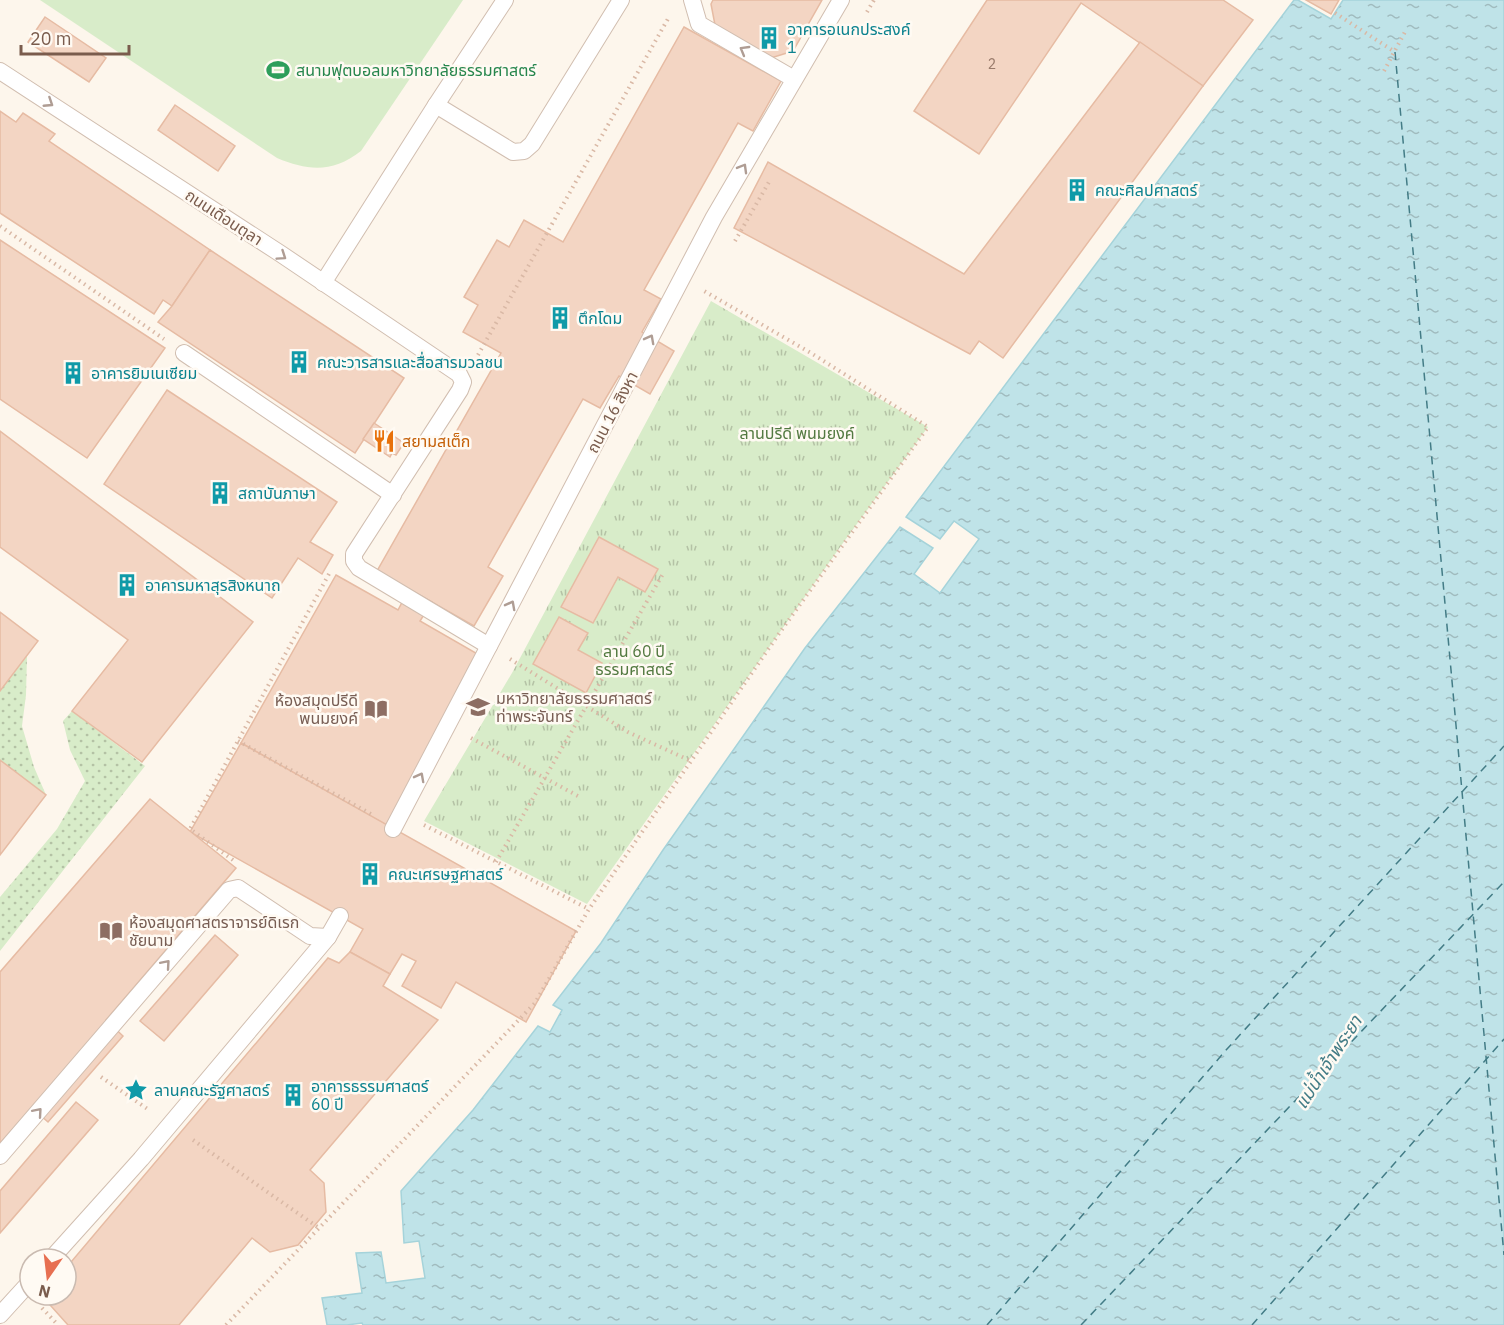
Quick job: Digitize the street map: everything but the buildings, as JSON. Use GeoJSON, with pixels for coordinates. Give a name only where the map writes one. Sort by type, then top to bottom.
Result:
{"type":"FeatureCollection","features":[{"type":"Feature","properties":{"kind":"lane"},"geometry":{"type":"LineString","coordinates":[[323,283],[505,0]]}},
{"type":"Feature","properties":{"kind":"lane"},"geometry":{"type":"LineString","coordinates":[[436,105],[513,152],[524,151],[532,144],[621,0]]}},
{"type":"Feature","properties":{"kind":"lane","name":"ถนน 16 สิงหา"},"geometry":{"type":"LineString","coordinates":[[393,828],[714,217],[841,0]]}},
{"type":"Feature","properties":{"kind":"lane"},"geometry":{"type":"LineString","coordinates":[[693,2],[699,24],[794,80]]}},
{"type":"Feature","properties":{"kind":"lane","name":"ถนนเดือนตุลา"},"geometry":{"type":"LineString","coordinates":[[0,71],[448,366],[459,374],[463,382]]}},
{"type":"Feature","properties":{"kind":"lane"},"geometry":{"type":"LineString","coordinates":[[184,353],[393,495]]}},
{"type":"Feature","properties":{"kind":"lane"},"geometry":{"type":"LineString","coordinates":[[463,382],[354,554],[354,561],[359,568],[489,646]]}},
{"type":"Feature","properties":{"kind":"lane"},"geometry":{"type":"LineString","coordinates":[[0,1156],[229,890],[238,888],[310,936],[328,937]]}},
{"type":"Feature","properties":{"kind":"lane"},"geometry":{"type":"LineString","coordinates":[[62,1247],[141,1159],[328,937],[340,916]]}},
{"type":"Feature","properties":{"kind":"lane"},"geometry":{"type":"LineString","coordinates":[[2,1310],[18,1294]]}},
{"type":"Feature","properties":{"kind":"path"},"geometry":{"type":"LineString","coordinates":[[463,382],[670,15],[693,2]]}},
{"type":"Feature","properties":{"kind":"path"},"geometry":{"type":"LineString","coordinates":[[1335,13],[1395,52]]}},
{"type":"Feature","properties":{"kind":"path"},"geometry":{"type":"LineString","coordinates":[[1384,71],[1406,30]]}},
{"type":"Feature","properties":{"kind":"path"},"geometry":{"type":"LineString","coordinates":[[0,226],[184,353]]}},
{"type":"Feature","properties":{"kind":"path"},"geometry":{"type":"LineString","coordinates":[[226,1325],[535,1003],[589,909],[778,635],[928,427],[811,353],[682,279]]}},
{"type":"Feature","properties":{"kind":"path"},"geometry":{"type":"LineString","coordinates":[[232,889],[240,865],[190,830],[333,567],[354,561]]}},
{"type":"Feature","properties":{"kind":"path"},"geometry":{"type":"LineString","coordinates":[[496,862],[664,572]]}},
{"type":"Feature","properties":{"kind":"path"},"geometry":{"type":"LineString","coordinates":[[489,646],[628,732],[691,761]]}},
{"type":"Feature","properties":{"kind":"path"},"geometry":{"type":"LineString","coordinates":[[470,737],[578,796]]}},
{"type":"Feature","properties":{"kind":"path"},"geometry":{"type":"LineString","coordinates":[[238,741],[393,828]]}},
{"type":"Feature","properties":{"kind":"path"},"geometry":{"type":"LineString","coordinates":[[419,822],[589,909]]}},
{"type":"Feature","properties":{"kind":"path"},"geometry":{"type":"LineString","coordinates":[[81,1062],[150,1110]]}},
{"type":"Feature","properties":{"kind":"path"},"geometry":{"type":"LineString","coordinates":[[188,1136],[319,1228]]}},
{"type":"Feature","properties":{"kind":"green space","name":"สนามฟุตบอลมหาวิทยาลัยธรรมศาสตร์"},"geometry":{"type":"Polygon","coordinates":[[[40,0],[463,0],[361,151],[340,163],[320,168],[299,165],[277,158],[40,0]]]}},
{"type":"Feature","properties":{"kind":"green space"},"geometry":{"type":"Polygon","coordinates":[[[711,301],[928,427],[587,904],[424,821],[512,673],[711,301]]]}},
{"type":"Feature","properties":{"kind":"green space"},"geometry":{"type":"Polygon","coordinates":[[[27,656],[22,726],[34,767],[46,795],[0,760],[0,691],[27,656]]]}},
{"type":"Feature","properties":{"kind":"green space"},"geometry":{"type":"Polygon","coordinates":[[[72,711],[145,766],[0,951],[0,897],[57,829],[85,781],[70,750],[63,721],[72,711]]]}},
{"type":"Feature","properties":{"kind":"water","name":"แม่น้ำเจ้าพระยา"},"geometry":{"type":"Polygon","coordinates":[[[1294,0],[1298,0],[1331,19],[1343,0],[1504,0],[1504,1325],[363,1325],[362,1323],[327,1325],[322,1298],[362,1293],[356,1253],[381,1252],[386,1283],[425,1278],[419,1241],[404,1243],[401,1191],[473,1110],[538,1026],[550,1032],[562,1010],[553,1005],[601,943],[663,850],[805,648],[900,527],[933,548],[914,574],[940,593],[979,539],[954,521],[940,539],[906,517],[1294,0]]]}},
{"type":"Feature","properties":{"kind":"ferry route"},"geometry":{"type":"LineString","coordinates":[[1395,52],[1504,1255]]}},
{"type":"Feature","properties":{"kind":"ferry route"},"geometry":{"type":"LineString","coordinates":[[987,1325],[1227,1049],[1504,746]]}},
{"type":"Feature","properties":{"kind":"ferry route"},"geometry":{"type":"LineString","coordinates":[[1081,1325],[1504,882]]}},
{"type":"Feature","properties":{"kind":"ferry route"},"geometry":{"type":"LineString","coordinates":[[1252,1325],[1504,1039]]}},
{"type":"Feature","properties":{"kind":"place","name":"อาคารอเนกประสงค์ 1"},"geometry":{"type":"Point","coordinates":[769,38]}},
{"type":"Feature","properties":{"kind":"place","name":"สนามฟุตบอลมหาวิทยาลัยธรรมศาสตร์"},"geometry":{"type":"Point","coordinates":[278,70]}},
{"type":"Feature","properties":{"kind":"place","name":"คณะศิลปศาสตร์"},"geometry":{"type":"Point","coordinates":[1077,190]}},
{"type":"Feature","properties":{"kind":"place","name":"ตึกโดม"},"geometry":{"type":"Point","coordinates":[560,318]}},
{"type":"Feature","properties":{"kind":"place","name":"คณะวารสารและสื่อสารมวลชน"},"geometry":{"type":"Point","coordinates":[299,362]}},
{"type":"Feature","properties":{"kind":"place","name":"อาคารยิมเนเซียม"},"geometry":{"type":"Point","coordinates":[73,373]}},
{"type":"Feature","properties":{"kind":"place","name":"สยามสเต็ก"},"geometry":{"type":"Point","coordinates":[384,441]}},
{"type":"Feature","properties":{"kind":"place","name":"สถาบันภาษา"},"geometry":{"type":"Point","coordinates":[220,493]}},
{"type":"Feature","properties":{"kind":"place","name":"อาคารมหาสุรสิงหนาถ"},"geometry":{"type":"Point","coordinates":[127,585]}},
{"type":"Feature","properties":{"kind":"place","name":"มหาวิทยาลัยธรรมศาสตร์ ท่าพระจันทร์"},"geometry":{"type":"Point","coordinates":[478,707]}},
{"type":"Feature","properties":{"kind":"place","name":"ห้องสมุดปรีดี พนมยงค์"},"geometry":{"type":"Point","coordinates":[376,709]}},
{"type":"Feature","properties":{"kind":"place","name":"คณะเศรษฐศาสตร์"},"geometry":{"type":"Point","coordinates":[370,874]}},
{"type":"Feature","properties":{"kind":"place","name":"ห้องสมุดศาสตราจารย์ดิเรก ชัยนาม"},"geometry":{"type":"Point","coordinates":[111,931]}},
{"type":"Feature","properties":{"kind":"place","name":"ลานคณะรัฐศาสตร์"},"geometry":{"type":"Point","coordinates":[136,1090]}},
{"type":"Feature","properties":{"kind":"place","name":"อาคารธรรมศาสตร์ 60 ปี"},"geometry":{"type":"Point","coordinates":[293,1095]}},
{"type":"Feature","properties":{"kind":"park label","name":"ลานปรีดี พนมยงค์"},"geometry":{"type":"Point","coordinates":[797,433]}},
{"type":"Feature","properties":{"kind":"park label","name":"ลาน 60 ปี ธรรมศาสตร์"},"geometry":{"type":"Point","coordinates":[634,660]}}]}
